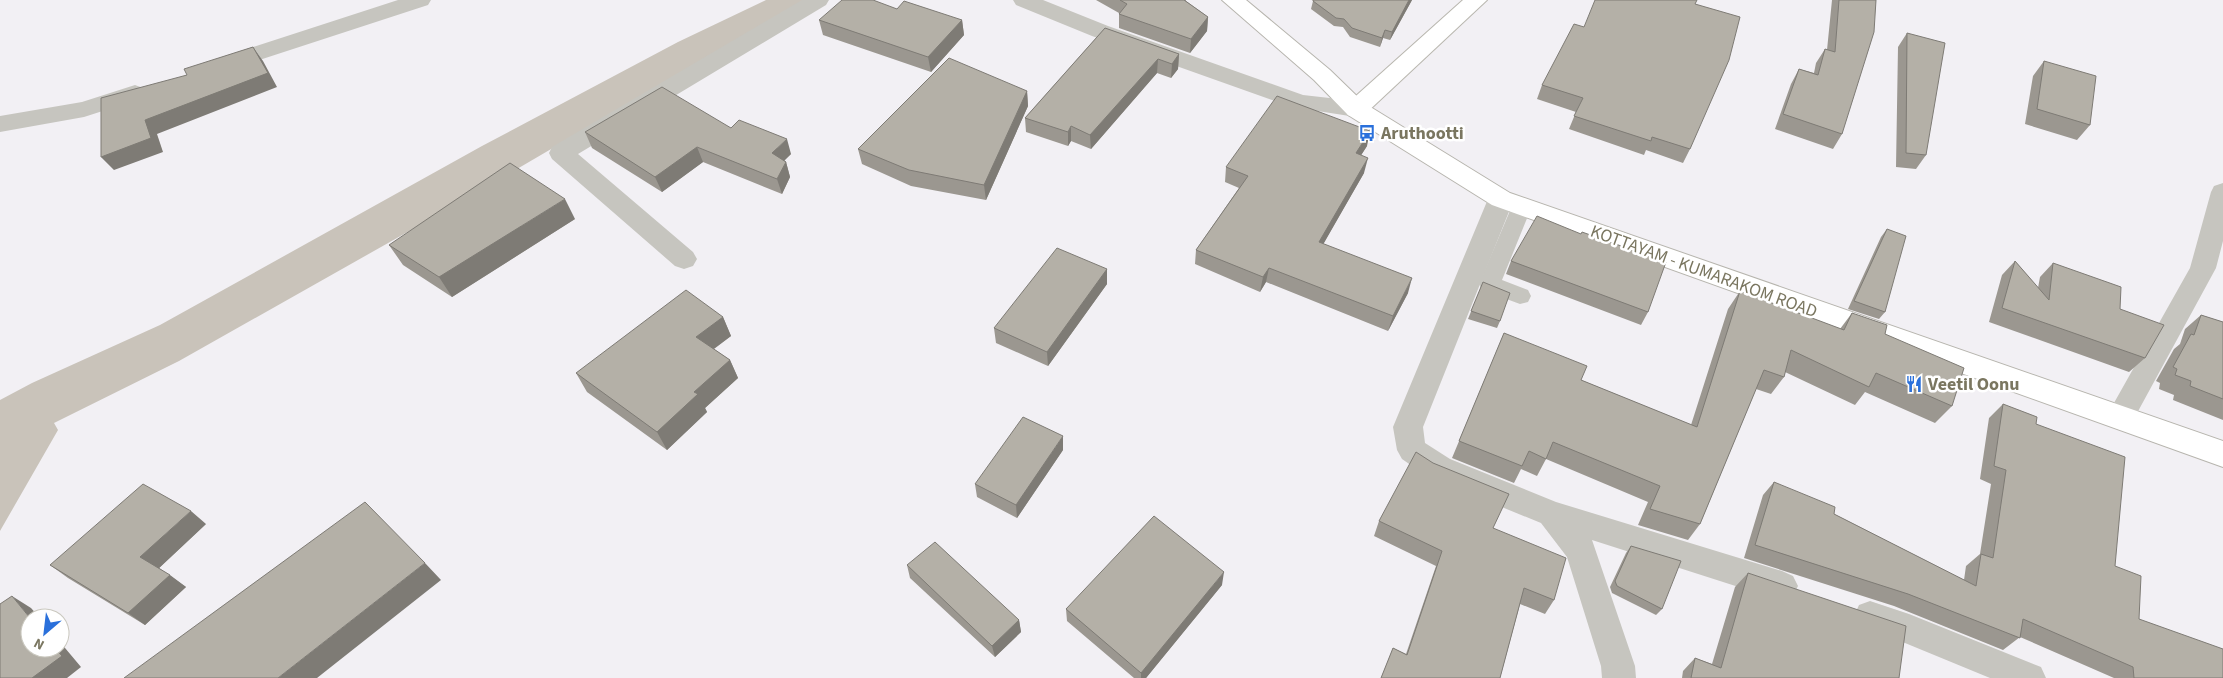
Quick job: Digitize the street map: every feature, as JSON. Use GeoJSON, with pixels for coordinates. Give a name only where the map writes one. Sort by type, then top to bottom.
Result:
{"type":"FeatureCollection","features":[{"type":"Feature","properties":{"kind":"main road","name":"KOTTAYAM - KUMARAKOM ROAD"},"geometry":{"type":"LineString","coordinates":[[1233,0],[1322,75],[1356,109],[1512,202],[2223,454]]}},
{"type":"Feature","properties":{"kind":"main road"},"geometry":{"type":"LineString","coordinates":[[1356,109],[1476,0]]}},
{"type":"Feature","properties":{"kind":"street"},"geometry":{"type":"LineString","coordinates":[[205,70],[420,0]]}},
{"type":"Feature","properties":{"kind":"street"},"geometry":{"type":"LineString","coordinates":[[684,259],[560,153],[818,0]]}},
{"type":"Feature","properties":{"kind":"street"},"geometry":{"type":"LineString","coordinates":[[1024,0],[1100,32],[1300,102],[1356,109]]}},
{"type":"Feature","properties":{"kind":"street"},"geometry":{"type":"LineString","coordinates":[[0,124],[84,109],[158,85]]}},
{"type":"Feature","properties":{"kind":"street"},"geometry":{"type":"LineString","coordinates":[[2120,418],[2203,268],[2223,192]]}},
{"type":"Feature","properties":{"kind":"street"},"geometry":{"type":"LineString","coordinates":[[1512,202],[1408,427],[1412,450],[1439,468],[1552,514],[1809,595]]}},
{"type":"Feature","properties":{"kind":"street"},"geometry":{"type":"LineString","coordinates":[[1552,514],[1581,550],[1618,666],[1618,678]]}},
{"type":"Feature","properties":{"kind":"street"},"geometry":{"type":"LineString","coordinates":[[1845,607],[1909,629],[2029,678]]}},
{"type":"Feature","properties":{"kind":"lane"},"geometry":{"type":"LineString","coordinates":[[1512,202],[1490,284],[1520,296]]}},
{"type":"Feature","properties":{"kind":"shaded area"},"geometry":{"type":"Polygon","coordinates":[[[766,0],[806,0],[459,203],[179,361],[54,423],[58,430],[0,531],[0,400],[32,383],[160,325],[482,146],[678,42],[766,0]]]}},
{"type":"Feature","properties":{"kind":"building"},"geometry":{"type":"Polygon","coordinates":[[[842,0],[873,0],[897,9],[904,1],[962,20],[928,57],[819,20],[842,0]]]}},
{"type":"Feature","properties":{"kind":"building"},"geometry":{"type":"Polygon","coordinates":[[[1120,0],[1184,0],[1208,17],[1191,39],[1119,14],[1127,4],[1120,0]]]}},
{"type":"Feature","properties":{"kind":"building"},"geometry":{"type":"Polygon","coordinates":[[[1313,0],[1409,0],[1392,32],[1385,30],[1382,38],[1352,28],[1344,19],[1336,18],[1313,0]]]}},
{"type":"Feature","properties":{"kind":"building"},"geometry":{"type":"Polygon","coordinates":[[[1595,0],[1697,0],[1695,4],[1740,17],[1729,60],[1690,149],[1652,137],[1651,141],[1574,116],[1583,98],[1542,85],[1574,24],[1584,27],[1595,0]]]}},
{"type":"Feature","properties":{"kind":"building"},"geometry":{"type":"Polygon","coordinates":[[[1839,0],[1876,0],[1874,32],[1842,134],[1783,114],[1799,69],[1818,75],[1825,49],[1835,52],[1839,0]]]}},
{"type":"Feature","properties":{"kind":"building"},"geometry":{"type":"Polygon","coordinates":[[[1105,28],[1179,54],[1172,64],[1158,59],[1090,135],[1071,126],[1068,132],[1025,118],[1105,28]]]}},
{"type":"Feature","properties":{"kind":"building"},"geometry":{"type":"Polygon","coordinates":[[[1907,33],[1945,43],[1926,155],[1906,153],[1907,33]]]}},
{"type":"Feature","properties":{"kind":"building"},"geometry":{"type":"Polygon","coordinates":[[[253,47],[268,73],[145,120],[151,138],[101,157],[101,98],[187,75],[184,69],[253,47]]]}},
{"type":"Feature","properties":{"kind":"building"},"geometry":{"type":"Polygon","coordinates":[[[949,58],[1027,91],[984,185],[909,170],[858,149],[949,58]]]}},
{"type":"Feature","properties":{"kind":"building"},"geometry":{"type":"Polygon","coordinates":[[[2044,61],[2096,76],[2090,125],[2037,109],[2044,61]]]}},
{"type":"Feature","properties":{"kind":"building"},"geometry":{"type":"Polygon","coordinates":[[[662,87],[731,128],[739,120],[787,139],[772,153],[786,162],[777,179],[697,147],[655,177],[585,132],[662,87]]]}},
{"type":"Feature","properties":{"kind":"building"},"geometry":{"type":"Polygon","coordinates":[[[1277,96],[1370,131],[1356,153],[1368,158],[1319,242],[1412,278],[1393,316],[1269,268],[1263,277],[1196,250],[1248,176],[1226,167],[1277,96]]]}},
{"type":"Feature","properties":{"kind":"building"},"geometry":{"type":"Polygon","coordinates":[[[510,163],[565,199],[439,277],[389,245],[510,163]]]}},
{"type":"Feature","properties":{"kind":"building"},"geometry":{"type":"Polygon","coordinates":[[[1537,216],[1581,234],[1582,232],[1666,262],[1648,312],[1511,261],[1537,216]]]}},
{"type":"Feature","properties":{"kind":"building"},"geometry":{"type":"Polygon","coordinates":[[[1887,229],[1906,236],[1885,312],[1854,301],[1887,229]]]}},
{"type":"Feature","properties":{"kind":"building"},"geometry":{"type":"Polygon","coordinates":[[[1057,248],[1107,269],[1047,352],[994,328],[1057,248]]]}},
{"type":"Feature","properties":{"kind":"building"},"geometry":{"type":"Polygon","coordinates":[[[2015,261],[2049,300],[2053,263],[2121,287],[2120,309],[2164,325],[2145,358],[2002,308],[2015,261]]]}},
{"type":"Feature","properties":{"kind":"building"},"geometry":{"type":"Polygon","coordinates":[[[1483,282],[1510,293],[1500,321],[1471,311],[1483,282]]]}},
{"type":"Feature","properties":{"kind":"building"},"geometry":{"type":"Polygon","coordinates":[[[686,290],[723,317],[696,337],[730,360],[694,392],[698,394],[657,432],[576,373],[686,290]]]}},
{"type":"Feature","properties":{"kind":"building"},"geometry":{"type":"Polygon","coordinates":[[[1740,291],[1844,330],[1852,313],[1887,325],[1885,334],[1964,368],[1952,406],[1876,373],[1869,387],[1791,350],[1784,377],[1764,370],[1700,524],[1650,509],[1660,486],[1553,442],[1546,459],[1529,451],[1522,466],[1459,441],[1504,333],[1587,366],[1581,380],[1697,427],[1740,291]]]}},
{"type":"Feature","properties":{"kind":"building"},"geometry":{"type":"Polygon","coordinates":[[[2201,315],[2223,322],[2223,399],[2190,386],[2191,381],[2175,375],[2177,369],[2173,367],[2191,334],[2194,335],[2201,315]]]}},
{"type":"Feature","properties":{"kind":"building"},"geometry":{"type":"Polygon","coordinates":[[[2003,404],[2037,417],[2036,424],[2125,457],[2115,566],[2141,576],[2139,619],[2223,649],[2223,678],[2134,678],[2133,667],[2023,619],[2020,638],[1908,594],[1755,545],[1774,482],[1835,507],[1834,514],[1976,586],[1981,554],[1993,558],[2006,470],[1994,466],[2003,404]]]}},
{"type":"Feature","properties":{"kind":"building"},"geometry":{"type":"Polygon","coordinates":[[[1023,417],[1063,436],[1016,505],[975,484],[1023,417]]]}},
{"type":"Feature","properties":{"kind":"building"},"geometry":{"type":"Polygon","coordinates":[[[1416,452],[1433,463],[1509,494],[1493,528],[1566,558],[1554,600],[1524,588],[1500,678],[1381,678],[1393,648],[1407,655],[1442,551],[1379,521],[1416,452]]]}},
{"type":"Feature","properties":{"kind":"building"},"geometry":{"type":"Polygon","coordinates":[[[143,484],[191,511],[140,557],[170,575],[128,613],[50,565],[143,484]]]}},
{"type":"Feature","properties":{"kind":"building"},"geometry":{"type":"Polygon","coordinates":[[[365,502],[425,563],[278,678],[124,678],[365,502]]]}},
{"type":"Feature","properties":{"kind":"building"},"geometry":{"type":"Polygon","coordinates":[[[1154,516],[1224,572],[1141,673],[1066,609],[1154,516]]]}},
{"type":"Feature","properties":{"kind":"building"},"geometry":{"type":"Polygon","coordinates":[[[935,542],[1019,620],[992,646],[907,565],[935,542]]]}},
{"type":"Feature","properties":{"kind":"building"},"geometry":{"type":"Polygon","coordinates":[[[1631,546],[1681,561],[1662,609],[1617,586],[1615,581],[1631,546]]]}},
{"type":"Feature","properties":{"kind":"building"},"geometry":{"type":"Polygon","coordinates":[[[1748,573],[1906,626],[1899,678],[1691,678],[1695,658],[1721,668],[1748,573]]]}},
{"type":"Feature","properties":{"kind":"building"},"geometry":{"type":"Polygon","coordinates":[[[12,596],[22,608],[20,608],[20,658],[59,658],[32,678],[0,678],[0,604],[12,596]]]}},
{"type":"Feature","properties":{"kind":"place","name":"Aruthootti"},"geometry":{"type":"Point","coordinates":[1367,133]}},
{"type":"Feature","properties":{"kind":"place","name":"Veetil Oonu"},"geometry":{"type":"Point","coordinates":[1914,384]}}]}
